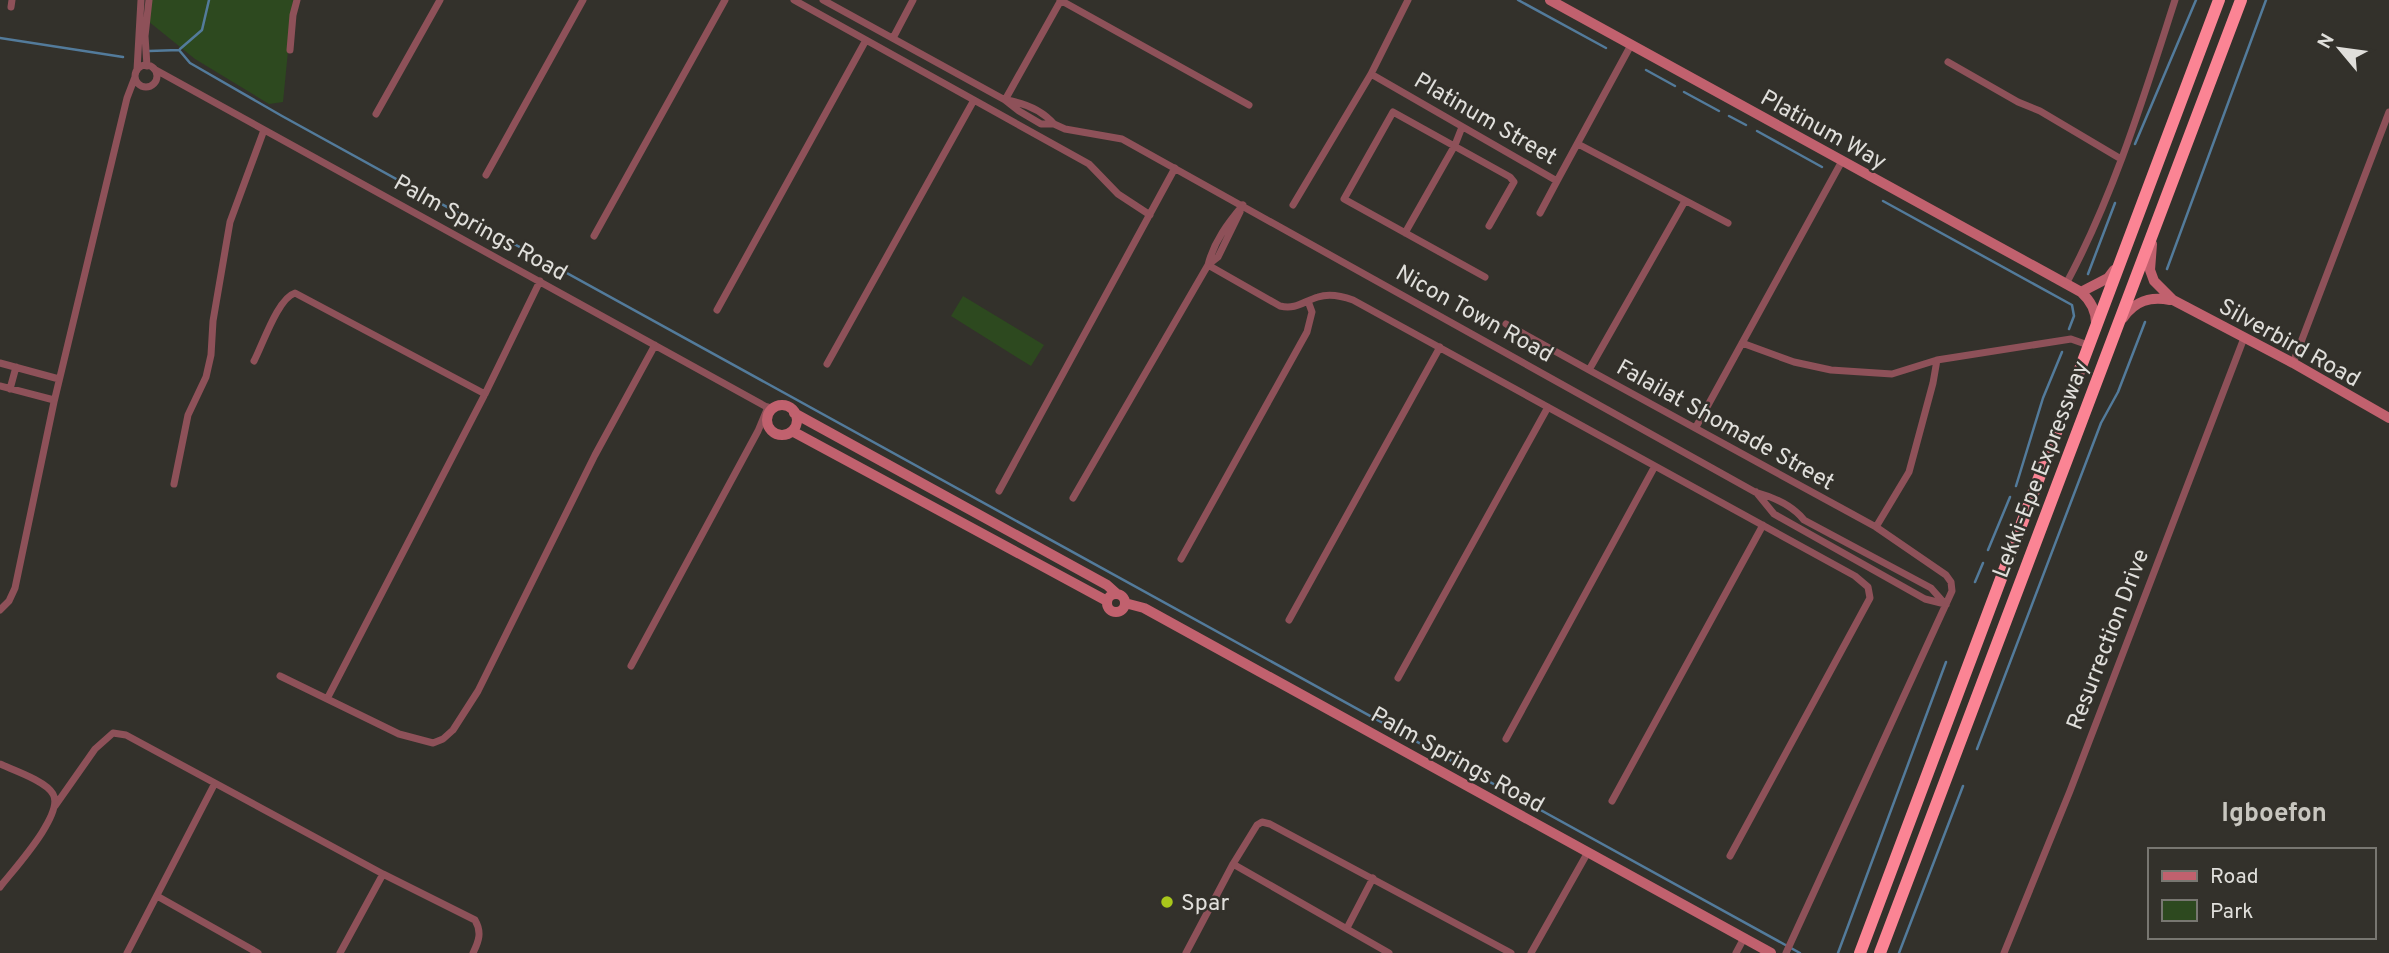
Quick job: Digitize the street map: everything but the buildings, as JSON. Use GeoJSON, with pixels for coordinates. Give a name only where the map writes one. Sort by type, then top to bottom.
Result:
{"type":"FeatureCollection","features":[{"type":"Feature","properties":{"kind":"highway","name":"Lekki-Epe Expressway"},"geometry":{"type":"LineString","coordinates":[[1860,951],[2219,0]]}},
{"type":"Feature","properties":{"kind":"highway","name":"Lekki-Epe Expressway"},"geometry":{"type":"LineString","coordinates":[[1880,953],[2241,0]]}},
{"type":"Feature","properties":{"kind":"street"},"geometry":{"type":"LineString","coordinates":[[141,0],[136,73],[137,84],[144,87]]}},
{"type":"Feature","properties":{"kind":"street"},"geometry":{"type":"LineString","coordinates":[[149,0],[145,36],[151,67],[156,76],[154,83]]}},
{"type":"Feature","properties":{"kind":"street"},"geometry":{"type":"LineString","coordinates":[[290,50],[297,0]]}},
{"type":"Feature","properties":{"kind":"street"},"geometry":{"type":"LineString","coordinates":[[376,114],[440,0]]}},
{"type":"Feature","properties":{"kind":"street"},"geometry":{"type":"LineString","coordinates":[[486,174],[583,0]]}},
{"type":"Feature","properties":{"kind":"street"},"geometry":{"type":"LineString","coordinates":[[594,236],[725,0]]}},
{"type":"Feature","properties":{"kind":"street"},"geometry":{"type":"LineString","coordinates":[[794,0],[1089,163],[1118,194],[1150,215]]}},
{"type":"Feature","properties":{"kind":"street","name":"Nicon Town Road"},"geometry":{"type":"LineString","coordinates":[[823,0],[1005,100],[1041,124],[1054,124],[1065,129],[1122,139],[1755,492],[1780,502],[1797,512],[1804,520],[1931,588],[1946,604]]}},
{"type":"Feature","properties":{"kind":"street"},"geometry":{"type":"LineString","coordinates":[[893,38],[914,0]]}},
{"type":"Feature","properties":{"kind":"street"},"geometry":{"type":"LineString","coordinates":[[1005,100],[1061,0],[1249,104]]}},
{"type":"Feature","properties":{"kind":"street"},"geometry":{"type":"LineString","coordinates":[[1293,205],[1371,74],[1408,0]]}},
{"type":"Feature","properties":{"kind":"street","name":"Platinum Way"},"geometry":{"type":"LineString","coordinates":[[1549,0],[2081,292]]}},
{"type":"Feature","properties":{"kind":"street"},"geometry":{"type":"LineString","coordinates":[[2066,284],[2083,252],[2136,121],[2175,0]]}},
{"type":"Feature","properties":{"kind":"street"},"geometry":{"type":"LineString","coordinates":[[717,310],[866,40]]}},
{"type":"Feature","properties":{"kind":"street","name":"Platinum Street"},"geometry":{"type":"LineString","coordinates":[[1371,74],[1558,181],[1631,45]]}},
{"type":"Feature","properties":{"kind":"street"},"geometry":{"type":"LineString","coordinates":[[1948,62],[2018,102],[2040,111],[2121,159]]}},
{"type":"Feature","properties":{"kind":"street"},"geometry":{"type":"LineString","coordinates":[[0,610],[9,601],[15,588],[54,400],[127,98],[136,73],[151,67]]}},
{"type":"Feature","properties":{"kind":"street","name":"Palm Springs Road"},"geometry":{"type":"LineString","coordinates":[[151,67],[770,408]]}},
{"type":"Feature","properties":{"kind":"street"},"geometry":{"type":"LineString","coordinates":[[127,98],[144,87],[170,79]]}},
{"type":"Feature","properties":{"kind":"street"},"geometry":{"type":"LineString","coordinates":[[827,365],[974,100]]}},
{"type":"Feature","properties":{"kind":"street"},"geometry":{"type":"LineString","coordinates":[[1485,277],[1345,199],[1393,112],[1510,177],[1514,182],[1489,226]]}},
{"type":"Feature","properties":{"kind":"street"},"geometry":{"type":"LineString","coordinates":[[2293,363],[2389,112]]}},
{"type":"Feature","properties":{"kind":"street"},"geometry":{"type":"LineString","coordinates":[[1405,233],[1455,145],[1462,127]]}},
{"type":"Feature","properties":{"kind":"street"},"geometry":{"type":"LineString","coordinates":[[174,484],[188,415],[206,377],[211,355],[215,311],[230,222],[264,130]]}},
{"type":"Feature","properties":{"kind":"street"},"geometry":{"type":"LineString","coordinates":[[1578,144],[1728,223]]}},
{"type":"Feature","properties":{"kind":"street"},"geometry":{"type":"LineString","coordinates":[[1696,428],[1842,161]]}},
{"type":"Feature","properties":{"kind":"street"},"geometry":{"type":"LineString","coordinates":[[999,491],[1175,168]]}},
{"type":"Feature","properties":{"kind":"street"},"geometry":{"type":"LineString","coordinates":[[1540,213],[1558,181]]}},
{"type":"Feature","properties":{"kind":"street","name":"Falailat Shomade Street"},"geometry":{"type":"LineString","coordinates":[[1685,201],[1589,370],[1876,527],[1947,575],[1952,591],[1946,604]]}},
{"type":"Feature","properties":{"kind":"street"},"geometry":{"type":"LineString","coordinates":[[1073,498],[1208,265],[1218,257],[1243,205]]}},
{"type":"Feature","properties":{"kind":"street"},"geometry":{"type":"LineString","coordinates":[[2157,225],[2150,270],[2154,281],[2173,300]]}},
{"type":"Feature","properties":{"kind":"street"},"geometry":{"type":"LineString","coordinates":[[1208,265],[1280,306],[1289,308],[1318,297],[1336,295],[1353,300],[1855,576],[1868,587],[1870,598],[1730,856]]}},
{"type":"Feature","properties":{"kind":"street"},"geometry":{"type":"LineString","coordinates":[[2096,323],[2092,305],[2081,292],[2108,278],[2118,266]]}},
{"type":"Feature","properties":{"kind":"street"},"geometry":{"type":"LineString","coordinates":[[327,699],[485,394],[540,281]]}},
{"type":"Feature","properties":{"kind":"street"},"geometry":{"type":"LineString","coordinates":[[254,361],[285,299],[295,293],[485,394]]}},
{"type":"Feature","properties":{"kind":"street"},"geometry":{"type":"LineString","coordinates":[[2116,327],[2129,309],[2143,300],[2173,300]]}},
{"type":"Feature","properties":{"kind":"street","name":"Silverbird Road"},"geometry":{"type":"LineString","coordinates":[[2173,300],[2293,363],[2389,418]]}},
{"type":"Feature","properties":{"kind":"street"},"geometry":{"type":"LineString","coordinates":[[1181,559],[1307,332],[1312,312],[1308,301]]}},
{"type":"Feature","properties":{"kind":"street"},"geometry":{"type":"LineString","coordinates":[[1506,324],[1589,370]]}},
{"type":"Feature","properties":{"kind":"street","name":"Resurrection Drive"},"geometry":{"type":"LineString","coordinates":[[2004,953],[2070,790],[2244,338]]}},
{"type":"Feature","properties":{"kind":"street"},"geometry":{"type":"LineString","coordinates":[[1742,343],[1794,362],[1831,370],[1892,374],[1937,360],[2070,339],[2088,345]]}},
{"type":"Feature","properties":{"kind":"street"},"geometry":{"type":"LineString","coordinates":[[280,676],[399,734],[433,743],[443,739],[453,730],[478,691],[589,467],[655,345]]}},
{"type":"Feature","properties":{"kind":"street"},"geometry":{"type":"LineString","coordinates":[[1289,620],[1440,348]]}},
{"type":"Feature","properties":{"kind":"street"},"geometry":{"type":"LineString","coordinates":[[1876,527],[1909,472],[1937,360]]}},
{"type":"Feature","properties":{"kind":"street"},"geometry":{"type":"LineString","coordinates":[[0,363],[59,379]]}},
{"type":"Feature","properties":{"kind":"street"},"geometry":{"type":"LineString","coordinates":[[10,389],[16,367]]}},
{"type":"Feature","properties":{"kind":"street"},"geometry":{"type":"LineString","coordinates":[[0,386],[54,400]]}},
{"type":"Feature","properties":{"kind":"street"},"geometry":{"type":"LineString","coordinates":[[770,408],[781,406],[791,409],[1107,585],[1123,597],[1123,609],[1114,612],[1109,609],[1107,601],[792,431]]}},
{"type":"Feature","properties":{"kind":"street"},"geometry":{"type":"LineString","coordinates":[[1398,678],[1548,407]]}},
{"type":"Feature","properties":{"kind":"street"},"geometry":{"type":"LineString","coordinates":[[770,408],[767,418],[771,431],[784,435],[792,431],[796,422],[794,413]]}},
{"type":"Feature","properties":{"kind":"street"},"geometry":{"type":"LineString","coordinates":[[631,666],[770,408]]}},
{"type":"Feature","properties":{"kind":"street"},"geometry":{"type":"LineString","coordinates":[[1506,739],[1655,466]]}},
{"type":"Feature","properties":{"kind":"street","name":"Nicon Town Road"},"geometry":{"type":"LineString","coordinates":[[1755,492],[1774,514],[1925,599],[1946,604]]}},
{"type":"Feature","properties":{"kind":"street"},"geometry":{"type":"LineString","coordinates":[[1774,514],[1780,502]]}},
{"type":"Feature","properties":{"kind":"street"},"geometry":{"type":"LineString","coordinates":[[1800,529],[1804,520]]}},
{"type":"Feature","properties":{"kind":"street"},"geometry":{"type":"LineString","coordinates":[[1612,801],[1763,526]]}},
{"type":"Feature","properties":{"kind":"street"},"geometry":{"type":"LineString","coordinates":[[1107,601],[1116,594]]}},
{"type":"Feature","properties":{"kind":"street","name":"Palm Springs Road"},"geometry":{"type":"LineString","coordinates":[[1125,603],[1144,608],[1771,953]]}},
{"type":"Feature","properties":{"kind":"street"},"geometry":{"type":"LineString","coordinates":[[1786,953],[1946,604]]}},
{"type":"Feature","properties":{"kind":"street"},"geometry":{"type":"LineString","coordinates":[[0,887],[45,828],[55,806],[94,748],[113,733],[126,735],[383,874],[475,920],[480,928],[480,938],[473,953]]}},
{"type":"Feature","properties":{"kind":"street"},"geometry":{"type":"LineString","coordinates":[[0,764],[43,785],[53,794],[55,806]]}},
{"type":"Feature","properties":{"kind":"street"},"geometry":{"type":"LineString","coordinates":[[127,953],[215,783]]}},
{"type":"Feature","properties":{"kind":"street"},"geometry":{"type":"LineString","coordinates":[[1186,953],[1233,864],[1257,825],[1262,822],[1373,878],[1511,953]]}},
{"type":"Feature","properties":{"kind":"street"},"geometry":{"type":"LineString","coordinates":[[1531,953],[1588,852]]}},
{"type":"Feature","properties":{"kind":"street"},"geometry":{"type":"LineString","coordinates":[[1233,864],[1389,953]]}},
{"type":"Feature","properties":{"kind":"street"},"geometry":{"type":"LineString","coordinates":[[340,953],[383,874]]}},
{"type":"Feature","properties":{"kind":"street"},"geometry":{"type":"LineString","coordinates":[[1347,928],[1373,878]]}},
{"type":"Feature","properties":{"kind":"street"},"geometry":{"type":"LineString","coordinates":[[157,895],[258,953]]}},
{"type":"Feature","properties":{"kind":"street"},"geometry":{"type":"LineString","coordinates":[[1735,953],[1744,938]]}},
{"type":"Feature","properties":{"kind":"green space"},"geometry":{"type":"Polygon","coordinates":[[[150,0],[293,0],[283,102],[269,104],[195,59],[148,21],[150,0]]]}},
{"type":"Feature","properties":{"kind":"green space"},"geometry":{"type":"Polygon","coordinates":[[[963,296],[1044,345],[1031,366],[951,316],[963,296]]]}},
{"type":"Feature","properties":{"kind":"waterway"},"geometry":{"type":"LineString","coordinates":[[180,49],[202,30],[209,0]]}},
{"type":"Feature","properties":{"kind":"waterway"},"geometry":{"type":"LineString","coordinates":[[1518,0],[1606,48]]}},
{"type":"Feature","properties":{"kind":"waterway"},"geometry":{"type":"LineString","coordinates":[[2135,144],[2196,0]]}},
{"type":"Feature","properties":{"kind":"waterway"},"geometry":{"type":"LineString","coordinates":[[2167,269],[2266,0]]}},
{"type":"Feature","properties":{"kind":"waterway"},"geometry":{"type":"LineString","coordinates":[[0,38],[123,57]]}},
{"type":"Feature","properties":{"kind":"waterway"},"geometry":{"type":"LineString","coordinates":[[149,51],[179,50],[190,63],[282,116],[1800,953]]}},
{"type":"Feature","properties":{"kind":"waterway"},"geometry":{"type":"LineString","coordinates":[[1646,70],[1675,86]]}},
{"type":"Feature","properties":{"kind":"waterway"},"geometry":{"type":"LineString","coordinates":[[1684,92],[1719,111]]}},
{"type":"Feature","properties":{"kind":"waterway"},"geometry":{"type":"LineString","coordinates":[[1729,116],[1746,125]]}},
{"type":"Feature","properties":{"kind":"waterway"},"geometry":{"type":"LineString","coordinates":[[1757,131],[1822,167]]}},
{"type":"Feature","properties":{"kind":"waterway"},"geometry":{"type":"LineString","coordinates":[[1883,201],[2072,305],[2074,316],[2069,329]]}},
{"type":"Feature","properties":{"kind":"waterway"},"geometry":{"type":"LineString","coordinates":[[2088,274],[2115,203]]}},
{"type":"Feature","properties":{"kind":"waterway"},"geometry":{"type":"LineString","coordinates":[[1977,749],[2101,423],[2118,392],[2145,322]]}},
{"type":"Feature","properties":{"kind":"waterway"},"geometry":{"type":"LineString","coordinates":[[2016,486],[2043,398],[2062,352]]}},
{"type":"Feature","properties":{"kind":"waterway"},"geometry":{"type":"LineString","coordinates":[[1988,550],[2010,497]]}},
{"type":"Feature","properties":{"kind":"waterway"},"geometry":{"type":"LineString","coordinates":[[1975,582],[1983,563]]}},
{"type":"Feature","properties":{"kind":"waterway"},"geometry":{"type":"LineString","coordinates":[[1838,953],[1946,662]]}},
{"type":"Feature","properties":{"kind":"waterway"},"geometry":{"type":"LineString","coordinates":[[1899,953],[1963,786]]}},
{"type":"Feature","properties":{"kind":"place","name":"Spar"},"geometry":{"type":"Point","coordinates":[1167,902]}},
{"type":"Feature","properties":{"kind":"district","name":"Igboefon"},"geometry":{"type":"Point","coordinates":[2274,812]}}]}
